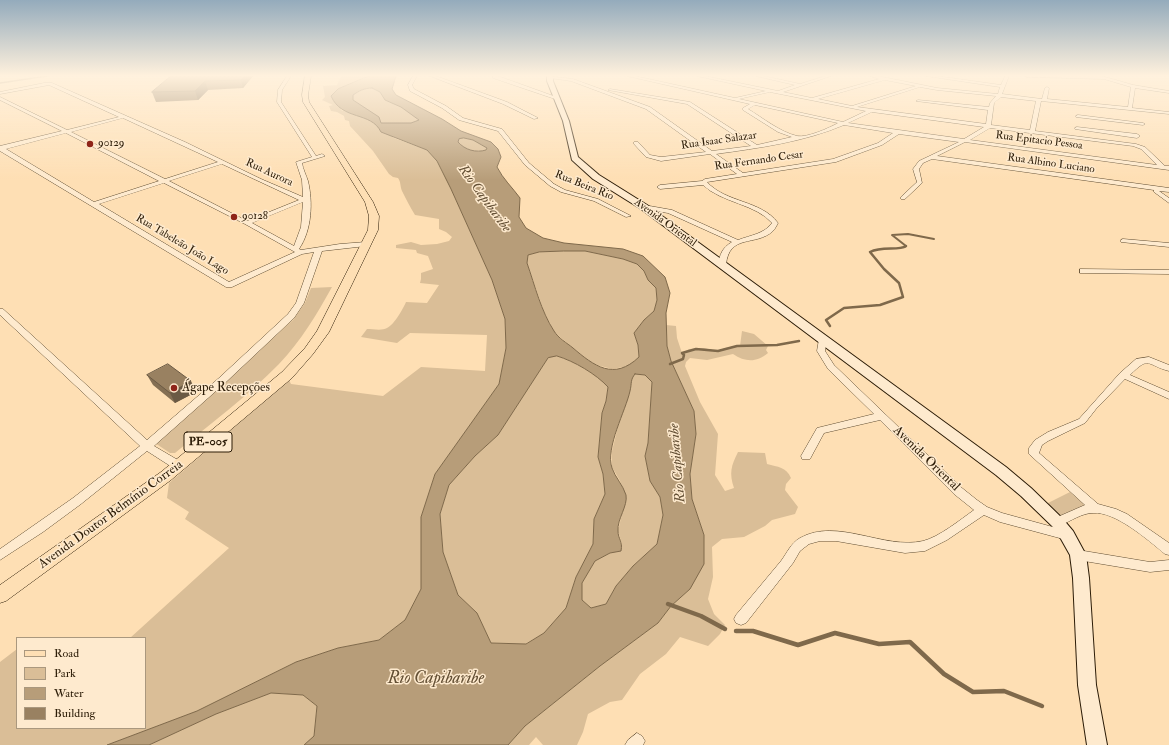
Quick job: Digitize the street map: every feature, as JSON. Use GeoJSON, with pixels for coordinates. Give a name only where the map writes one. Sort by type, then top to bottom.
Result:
{"type":"FeatureCollection","features":[{"type":"Feature","properties":{"kind":"main road","name":"Avenida Doutor Belmínio Correia"},"geometry":{"type":"LineString","coordinates":[[0,595],[179,466],[287,375],[309,351],[322,332],[366,244],[374,225],[374,216],[358,183],[312,111]]}},
{"type":"Feature","properties":{"kind":"street"},"geometry":{"type":"LineString","coordinates":[[25,111],[298,251],[308,209],[305,181],[299,162],[322,156]]}},
{"type":"Feature","properties":{"kind":"street","name":"Rua Aurora"},"geometry":{"type":"LineString","coordinates":[[109,111],[306,200]]}},
{"type":"Feature","properties":{"kind":"street"},"geometry":{"type":"LineString","coordinates":[[285,111],[316,158]]}},
{"type":"Feature","properties":{"kind":"street","name":"Rua Beira Rio"},"geometry":{"type":"LineString","coordinates":[[449,111],[461,119],[500,130],[527,164],[547,182],[563,190],[603,203],[628,216]]}},
{"type":"Feature","properties":{"kind":"street"},"geometry":{"type":"LineString","coordinates":[[522,111],[536,118]]}},
{"type":"Feature","properties":{"kind":"street","name":"Avenida Oriental"},"geometry":{"type":"LineString","coordinates":[[563,111],[568,125],[575,158],[596,177],[644,207],[1001,471],[1026,492],[1057,522],[1067,535],[1078,555],[1081,578],[1087,685],[1097,745]]}},
{"type":"Feature","properties":{"kind":"street"},"geometry":{"type":"LineString","coordinates":[[652,111],[741,174]]}},
{"type":"Feature","properties":{"kind":"street"},"geometry":{"type":"LineString","coordinates":[[700,111],[756,147]]}},
{"type":"Feature","properties":{"kind":"street"},"geometry":{"type":"LineString","coordinates":[[747,111],[780,131],[797,138]]}},
{"type":"Feature","properties":{"kind":"street","name":"Rua Epitacio Pessoa"},"geometry":{"type":"LineString","coordinates":[[784,111],[844,124],[1166,168]]}},
{"type":"Feature","properties":{"kind":"street"},"geometry":{"type":"LineString","coordinates":[[871,111],[1138,146],[1146,150],[1166,168]]}},
{"type":"Feature","properties":{"kind":"street","name":"Rua Isaac Salazar"},"geometry":{"type":"LineString","coordinates":[[636,143],[648,156],[656,159],[756,147],[811,135],[844,124],[871,111]]}},
{"type":"Feature","properties":{"kind":"street"},"geometry":{"type":"LineString","coordinates":[[988,127],[990,111]]}},
{"type":"Feature","properties":{"kind":"street"},"geometry":{"type":"LineString","coordinates":[[1032,132],[1038,111]]}},
{"type":"Feature","properties":{"kind":"street"},"geometry":{"type":"LineString","coordinates":[[1076,137],[1078,111]]}},
{"type":"Feature","properties":{"kind":"street"},"geometry":{"type":"LineString","coordinates":[[1152,111],[1169,113]]}},
{"type":"Feature","properties":{"kind":"street"},"geometry":{"type":"LineString","coordinates":[[1078,116],[1143,124]]}},
{"type":"Feature","properties":{"kind":"street"},"geometry":{"type":"LineString","coordinates":[[0,149],[123,117]]}},
{"type":"Feature","properties":{"kind":"street"},"geometry":{"type":"LineString","coordinates":[[903,198],[920,182],[917,166],[930,157],[964,141],[988,127]]}},
{"type":"Feature","properties":{"kind":"street"},"geometry":{"type":"LineString","coordinates":[[1077,128],[1137,136]]}},
{"type":"Feature","properties":{"kind":"street","name":"Rua Fernando Cesar"},"geometry":{"type":"LineString","coordinates":[[722,265],[725,250],[738,242],[772,228],[775,223],[774,220],[760,211],[719,193],[704,183],[705,180],[834,161],[880,144],[898,132]]}},
{"type":"Feature","properties":{"kind":"street","name":"Rua Tabeleão João Lago"},"geometry":{"type":"LineString","coordinates":[[0,149],[229,285],[298,251],[366,244]]}},
{"type":"Feature","properties":{"kind":"street","name":"Rua Albino Luciano"},"geometry":{"type":"LineString","coordinates":[[930,157],[1169,190]]}},
{"type":"Feature","properties":{"kind":"street"},"geometry":{"type":"LineString","coordinates":[[94,204],[223,162]]}},
{"type":"Feature","properties":{"kind":"street"},"geometry":{"type":"LineString","coordinates":[[660,186],[704,183]]}},
{"type":"Feature","properties":{"kind":"street"},"geometry":{"type":"LineString","coordinates":[[1169,184],[1157,188],[1156,191],[1169,201]]}},
{"type":"Feature","properties":{"kind":"street"},"geometry":{"type":"LineString","coordinates":[[246,223],[306,200]]}},
{"type":"Feature","properties":{"kind":"street"},"geometry":{"type":"LineString","coordinates":[[644,207],[670,211],[738,242]]}},
{"type":"Feature","properties":{"kind":"street"},"geometry":{"type":"LineString","coordinates":[[1123,241],[1169,244]]}},
{"type":"Feature","properties":{"kind":"street"},"geometry":{"type":"LineString","coordinates":[[0,555],[65,511],[147,446],[291,316],[300,303],[319,249]]}},
{"type":"Feature","properties":{"kind":"street"},"geometry":{"type":"LineString","coordinates":[[1083,271],[1169,272]]}},
{"type":"Feature","properties":{"kind":"street"},"geometry":{"type":"LineString","coordinates":[[0,311],[147,446],[179,466]]}},
{"type":"Feature","properties":{"kind":"street","name":"Avenida Oriental"},"geometry":{"type":"LineString","coordinates":[[823,339],[821,351],[831,367],[958,491],[983,510],[1024,524],[1067,535]]}},
{"type":"Feature","properties":{"kind":"street"},"geometry":{"type":"LineString","coordinates":[[1169,368],[1148,360],[1139,361],[1123,375],[1082,421],[1040,441],[1033,449],[1034,454],[1095,508],[1120,516],[1169,550]]}},
{"type":"Feature","properties":{"kind":"street"},"geometry":{"type":"LineString","coordinates":[[1123,375],[1169,396]]}},
{"type":"Feature","properties":{"kind":"street"},"geometry":{"type":"LineString","coordinates":[[806,456],[821,430],[882,416]]}},
{"type":"Feature","properties":{"kind":"street"},"geometry":{"type":"LineString","coordinates":[[1057,522],[1095,508]]}},
{"type":"Feature","properties":{"kind":"street"},"geometry":{"type":"LineString","coordinates":[[741,620],[796,548],[805,541],[820,536],[836,536],[905,548],[925,546],[943,537],[983,510]]}},
{"type":"Feature","properties":{"kind":"street"},"geometry":{"type":"LineString","coordinates":[[1078,555],[1144,566],[1169,565]]}},
{"type":"Feature","properties":{"kind":"green space"},"geometry":{"type":"Polygon","coordinates":[[[331,111],[343,111],[372,121],[394,138],[427,150],[437,161],[492,280],[505,319],[506,348],[499,384],[435,474],[421,517],[421,589],[405,620],[379,640],[338,648],[296,662],[197,711],[107,745],[0,745],[0,662],[16,650],[16,729],[146,729],[146,637],[131,637],[229,548],[185,519],[189,512],[167,498],[169,483],[289,380],[291,384],[383,396],[421,367],[485,371],[487,335],[410,333],[397,343],[361,337],[367,329],[385,329],[390,326],[403,309],[406,302],[427,303],[439,285],[420,283],[421,273],[433,269],[428,256],[417,253],[416,250],[396,248],[396,245],[411,242],[421,245],[437,244],[449,241],[452,237],[439,229],[439,219],[415,215],[402,191],[398,178],[389,174],[373,151],[350,126],[349,121],[345,120],[344,116],[337,112],[331,111]]]}},
{"type":"Feature","properties":{"kind":"green space"},"geometry":{"type":"Polygon","coordinates":[[[366,111],[407,111],[420,120],[411,123],[381,123],[366,111]]]}},
{"type":"Feature","properties":{"kind":"green space"},"geometry":{"type":"Polygon","coordinates":[[[464,138],[473,140],[487,148],[486,150],[478,151],[467,149],[458,142],[459,139],[464,138]]]}},
{"type":"Feature","properties":{"kind":"green space"},"geometry":{"type":"Polygon","coordinates":[[[585,251],[623,259],[637,264],[644,271],[648,280],[656,288],[657,300],[654,311],[644,320],[634,333],[638,345],[639,357],[629,366],[612,369],[593,364],[555,333],[544,312],[527,263],[528,255],[539,252],[585,251]]]}},
{"type":"Feature","properties":{"kind":"green space"},"geometry":{"type":"Polygon","coordinates":[[[332,287],[301,337],[279,364],[254,388],[175,453],[170,453],[155,443],[293,320],[305,303],[311,288],[332,287]]]}},
{"type":"Feature","properties":{"kind":"green space"},"geometry":{"type":"Polygon","coordinates":[[[666,325],[676,326],[677,338],[682,353],[689,349],[704,348],[717,351],[725,348],[740,346],[742,331],[754,334],[768,346],[766,350],[768,353],[755,360],[742,359],[733,354],[707,360],[690,358],[686,362],[685,366],[700,402],[718,434],[715,475],[725,491],[734,488],[732,470],[738,452],[765,453],[767,464],[781,468],[789,474],[791,478],[786,484],[785,490],[798,507],[795,514],[772,520],[765,526],[744,537],[722,539],[712,547],[713,577],[708,599],[714,614],[725,625],[720,634],[708,646],[680,637],[666,654],[640,674],[622,700],[610,702],[588,714],[583,732],[577,745],[543,745],[536,737],[529,745],[508,745],[525,726],[600,666],[658,623],[671,606],[690,589],[704,535],[692,499],[690,474],[696,434],[694,411],[671,361],[667,346],[666,325]]]}},
{"type":"Feature","properties":{"kind":"green space"},"geometry":{"type":"Polygon","coordinates":[[[557,356],[584,368],[608,387],[602,413],[598,457],[603,474],[605,494],[594,519],[593,544],[576,577],[566,608],[544,633],[525,644],[491,643],[477,613],[458,595],[443,552],[440,514],[449,485],[475,456],[498,435],[548,358],[557,356]]]}},
{"type":"Feature","properties":{"kind":"green space"},"geometry":{"type":"Polygon","coordinates":[[[635,374],[645,375],[652,382],[648,443],[645,456],[650,481],[660,497],[663,515],[657,544],[633,566],[616,586],[606,604],[591,608],[582,600],[582,583],[595,561],[610,553],[622,544],[618,531],[626,496],[612,467],[612,451],[621,414],[630,390],[631,379],[635,374]]]}},
{"type":"Feature","properties":{"kind":"green space"},"geometry":{"type":"Polygon","coordinates":[[[1070,492],[1083,503],[1084,505],[1082,507],[1061,516],[1046,504],[1070,492]]]}},
{"type":"Feature","properties":{"kind":"green space"},"geometry":{"type":"Polygon","coordinates":[[[271,693],[303,695],[317,706],[314,737],[304,745],[149,745],[216,714],[271,693]]]}},
{"type":"Feature","properties":{"kind":"water","name":"Rio Capibaribe"},"geometry":{"type":"Polygon","coordinates":[[[345,111],[369,111],[379,117],[381,123],[411,123],[419,120],[406,111],[426,111],[461,131],[491,142],[498,149],[501,157],[497,167],[499,171],[520,198],[519,217],[526,228],[543,238],[564,243],[623,249],[643,256],[665,277],[670,293],[666,313],[667,346],[671,361],[694,411],[696,434],[690,474],[692,499],[704,535],[704,564],[690,589],[671,606],[658,623],[600,666],[525,726],[508,745],[304,745],[314,736],[317,706],[303,695],[271,693],[216,714],[149,745],[107,745],[197,711],[296,662],[338,648],[379,640],[405,620],[421,589],[421,517],[435,474],[499,384],[506,348],[505,319],[492,280],[437,161],[427,150],[381,132],[371,121],[345,111]],[[464,138],[459,139],[458,142],[464,147],[478,151],[486,150],[487,148],[473,140],[464,138]],[[585,251],[539,252],[528,255],[527,263],[549,323],[558,336],[597,365],[604,368],[613,369],[621,368],[630,364],[639,357],[638,345],[634,333],[644,320],[654,311],[657,300],[656,288],[648,280],[644,271],[637,264],[623,259],[585,251]],[[557,356],[548,358],[498,435],[475,456],[449,485],[440,514],[443,552],[458,595],[477,613],[491,643],[526,644],[544,633],[566,608],[576,577],[593,544],[594,519],[605,494],[603,474],[598,457],[602,413],[608,387],[584,368],[570,361],[557,356]],[[635,374],[632,378],[628,399],[611,450],[613,471],[626,495],[625,504],[618,526],[621,551],[610,553],[595,561],[582,583],[582,600],[591,608],[606,604],[616,586],[633,566],[657,544],[663,515],[660,497],[650,481],[645,456],[648,443],[652,382],[645,375],[635,374]]]}},
{"type":"Feature","properties":{"kind":"building"},"geometry":{"type":"Polygon","coordinates":[[[168,364],[191,381],[170,393],[147,375],[168,364]]]}},
{"type":"Feature","properties":{"kind":"waterway"},"geometry":{"type":"LineString","coordinates":[[906,246],[892,235],[908,234],[934,239]]}},
{"type":"Feature","properties":{"kind":"waterway"},"geometry":{"type":"LineString","coordinates":[[830,326],[826,320],[844,308],[880,305],[903,297],[899,283],[884,269],[870,252],[880,249],[906,246]]}},
{"type":"Feature","properties":{"kind":"waterway"},"geometry":{"type":"LineString","coordinates":[[670,364],[683,359],[684,355],[682,353],[696,349],[718,351],[737,346],[777,345],[799,341]]}},
{"type":"Feature","properties":{"kind":"waterway"},"geometry":{"type":"LineString","coordinates":[[668,604],[701,616],[725,629]]}},
{"type":"Feature","properties":{"kind":"waterway"},"geometry":{"type":"LineString","coordinates":[[736,631],[753,631],[798,645],[835,633],[879,644],[910,642],[944,674],[973,692],[1004,691],[1042,706]]}},
{"type":"Feature","properties":{"kind":"place","name":"90129"},"geometry":{"type":"Point","coordinates":[90,144]}},
{"type":"Feature","properties":{"kind":"place","name":"90128"},"geometry":{"type":"Point","coordinates":[234,217]}},
{"type":"Feature","properties":{"kind":"place","name":"Ágape Recepções"},"geometry":{"type":"Point","coordinates":[174,388]}}]}
